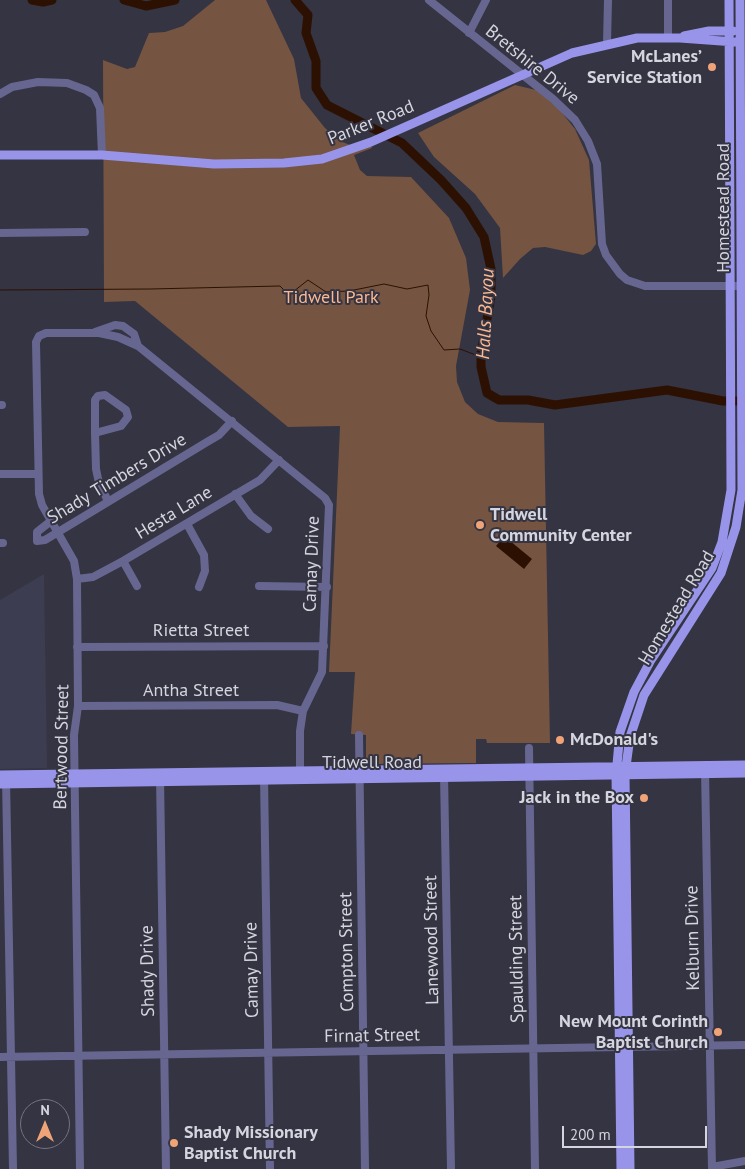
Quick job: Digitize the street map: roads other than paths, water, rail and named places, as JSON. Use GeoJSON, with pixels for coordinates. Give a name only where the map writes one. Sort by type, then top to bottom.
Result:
{"type":"FeatureCollection","features":[{"type":"Feature","properties":{"kind":"main road","name":"Homestead Road"},"geometry":{"type":"LineString","coordinates":[[621,771],[644,695],[721,573],[742,507],[739,286],[735,216],[729,0]]}},
{"type":"Feature","properties":{"kind":"main road","name":"Homestead Road"},"geometry":{"type":"LineString","coordinates":[[735,216],[743,42],[740,0]]}},
{"type":"Feature","properties":{"kind":"main road","name":"Parker Road"},"geometry":{"type":"LineString","coordinates":[[680,38],[700,32],[743,32]]}},
{"type":"Feature","properties":{"kind":"main road","name":"Parker Road"},"geometry":{"type":"LineString","coordinates":[[0,155],[102,155],[177,162],[284,163],[322,159],[406,128],[572,53],[607,43],[637,38],[680,38],[743,42]]}},
{"type":"Feature","properties":{"kind":"main road","name":"Homestead Road"},"geometry":{"type":"LineString","coordinates":[[630,1169],[625,1128],[620,732],[634,692],[651,660],[712,568],[722,542],[730,505],[730,364],[739,286]]}},
{"type":"Feature","properties":{"kind":"main road"},"geometry":{"type":"LineString","coordinates":[[730,364],[741,365]]}},
{"type":"Feature","properties":{"kind":"main road"},"geometry":{"type":"LineString","coordinates":[[731,437],[742,436]]}},
{"type":"Feature","properties":{"kind":"main road"},"geometry":{"type":"LineString","coordinates":[[712,568],[721,573]]}},
{"type":"Feature","properties":{"kind":"main road"},"geometry":{"type":"LineString","coordinates":[[674,627],[683,633]]}},
{"type":"Feature","properties":{"kind":"main road","name":"Tidwell Road"},"geometry":{"type":"LineString","coordinates":[[706,770],[745,765]]}},
{"type":"Feature","properties":{"kind":"main road","name":"Tidwell Road"},"geometry":{"type":"LineString","coordinates":[[3,780],[706,770],[745,773]]}},
{"type":"Feature","properties":{"kind":"main road","name":"Homestead Road"},"geometry":{"type":"LineString","coordinates":[[621,1169],[625,1128]]}},
{"type":"Feature","properties":{"kind":"street","name":"Bretshire Drive"},"geometry":{"type":"LineString","coordinates":[[429,0],[553,99],[575,120],[588,141],[597,164],[602,244],[612,265],[620,274],[627,280],[645,286],[739,286]]}},
{"type":"Feature","properties":{"kind":"street"},"geometry":{"type":"LineString","coordinates":[[469,33],[486,0]]}},
{"type":"Feature","properties":{"kind":"street"},"geometry":{"type":"LineString","coordinates":[[607,43],[608,0]]}},
{"type":"Feature","properties":{"kind":"street"},"geometry":{"type":"LineString","coordinates":[[668,0],[668,38]]}},
{"type":"Feature","properties":{"kind":"street"},"geometry":{"type":"LineString","coordinates":[[0,94],[12,87],[38,82],[67,83],[92,93],[100,108],[102,155]]}},
{"type":"Feature","properties":{"kind":"street"},"geometry":{"type":"LineString","coordinates":[[0,233],[85,232]]}},
{"type":"Feature","properties":{"kind":"street","name":"Camay Drive"},"geometry":{"type":"LineString","coordinates":[[93,333],[108,327],[123,326],[134,334],[138,346]]}},
{"type":"Feature","properties":{"kind":"street","name":"Camay Drive"},"geometry":{"type":"LineString","coordinates":[[39,336],[46,333],[93,333],[118,337],[138,346],[325,498],[329,505],[322,672],[303,711],[300,731],[300,775]]}},
{"type":"Feature","properties":{"kind":"street","name":"Bertwood Street"},"geometry":{"type":"LineString","coordinates":[[39,336],[36,342],[39,494],[51,521],[74,561],[77,579],[78,706],[74,735],[80,1169]]}},
{"type":"Feature","properties":{"kind":"street"},"geometry":{"type":"LineString","coordinates":[[95,433],[121,426],[128,417],[126,410],[105,394],[96,397],[95,433],[97,476],[108,501]]}},
{"type":"Feature","properties":{"kind":"street","name":"Shady Timbers Drive"},"geometry":{"type":"LineString","coordinates":[[51,521],[37,532],[35,539],[40,542],[58,532],[219,435],[232,421]]}},
{"type":"Feature","properties":{"kind":"street","name":"Hesta Lane"},"geometry":{"type":"LineString","coordinates":[[77,579],[93,577],[187,524],[260,480],[279,460]]}},
{"type":"Feature","properties":{"kind":"street"},"geometry":{"type":"LineString","coordinates":[[0,474],[38,474]]}},
{"type":"Feature","properties":{"kind":"street"},"geometry":{"type":"LineString","coordinates":[[235,494],[252,516],[268,529]]}},
{"type":"Feature","properties":{"kind":"street"},"geometry":{"type":"LineString","coordinates":[[730,505],[742,507]]}},
{"type":"Feature","properties":{"kind":"street"},"geometry":{"type":"LineString","coordinates":[[187,524],[204,555],[205,571],[199,587]]}},
{"type":"Feature","properties":{"kind":"street"},"geometry":{"type":"LineString","coordinates":[[123,561],[137,586]]}},
{"type":"Feature","properties":{"kind":"street"},"geometry":{"type":"LineString","coordinates":[[259,586],[326,587]]}},
{"type":"Feature","properties":{"kind":"street","name":"Rietta Street"},"geometry":{"type":"LineString","coordinates":[[77,647],[324,646]]}},
{"type":"Feature","properties":{"kind":"street","name":"Antha Street"},"geometry":{"type":"LineString","coordinates":[[78,706],[276,705],[303,711]]}},
{"type":"Feature","properties":{"kind":"street","name":"Compton Street"},"geometry":{"type":"LineString","coordinates":[[359,735],[365,1169]]}},
{"type":"Feature","properties":{"kind":"street","name":"Spaulding Street"},"geometry":{"type":"LineString","coordinates":[[529,748],[535,1169]]}},
{"type":"Feature","properties":{"kind":"street","name":"Kelburn Drive"},"geometry":{"type":"LineString","coordinates":[[706,770],[712,1168]]}},
{"type":"Feature","properties":{"kind":"street","name":"Lanewood Street"},"geometry":{"type":"LineString","coordinates":[[444,774],[451,1169]]}},
{"type":"Feature","properties":{"kind":"street","name":"Camay Drive"},"geometry":{"type":"LineString","coordinates":[[264,776],[270,1169]]}},
{"type":"Feature","properties":{"kind":"street","name":"Shady Drive"},"geometry":{"type":"LineString","coordinates":[[160,777],[166,1169]]}},
{"type":"Feature","properties":{"kind":"street"},"geometry":{"type":"LineString","coordinates":[[3,780],[13,1169]]}},
{"type":"Feature","properties":{"kind":"street","name":"Firnat Street"},"geometry":{"type":"LineString","coordinates":[[0,1057],[745,1044]]}},
{"type":"Feature","properties":{"kind":"street"},"geometry":{"type":"LineString","coordinates":[[712,1168],[745,1161]]}},
{"type":"Feature","properties":{"kind":"waterway","name":"Halls Bayou"},"geometry":{"type":"LineString","coordinates":[[32,0],[43,2],[52,0]]}},
{"type":"Feature","properties":{"kind":"waterway","name":"Halls Bayou"},"geometry":{"type":"LineString","coordinates":[[124,0],[146,6],[175,0]]}},
{"type":"Feature","properties":{"kind":"waterway","name":"Halls Bayou"},"geometry":{"type":"LineString","coordinates":[[295,0],[308,15],[306,33],[316,61],[316,88],[327,105],[402,143],[441,180],[466,208],[484,237],[491,269],[491,296],[481,353],[481,367],[487,393],[499,400],[528,400],[555,405],[667,390],[723,401],[745,401]]}},
{"type":"Feature","properties":{"kind":"waterway"},"geometry":{"type":"LineString","coordinates":[[0,290],[280,286],[289,295],[308,280],[326,292],[349,291],[384,284],[407,289],[428,285],[429,295],[426,316],[431,331],[444,350],[460,349],[481,357]]}},
{"type":"Feature","properties":{"kind":"place","name":"McLanes’ Service Station"},"geometry":{"type":"Point","coordinates":[712,67]}},
{"type":"Feature","properties":{"kind":"place","name":"Tidwell Community Center"},"geometry":{"type":"Point","coordinates":[480,525]}},
{"type":"Feature","properties":{"kind":"place","name":"McDonald's"},"geometry":{"type":"Point","coordinates":[560,740]}},
{"type":"Feature","properties":{"kind":"place","name":"Jack in the Box"},"geometry":{"type":"Point","coordinates":[644,798]}},
{"type":"Feature","properties":{"kind":"place","name":"New Mount Corinth Baptist Church"},"geometry":{"type":"Point","coordinates":[718,1032]}},
{"type":"Feature","properties":{"kind":"place","name":"Shady Missionary Baptist Church"},"geometry":{"type":"Point","coordinates":[174,1143]}},
{"type":"Feature","properties":{"kind":"park label","name":"Tidwell Park"},"geometry":{"type":"Point","coordinates":[331,298]}}]}
